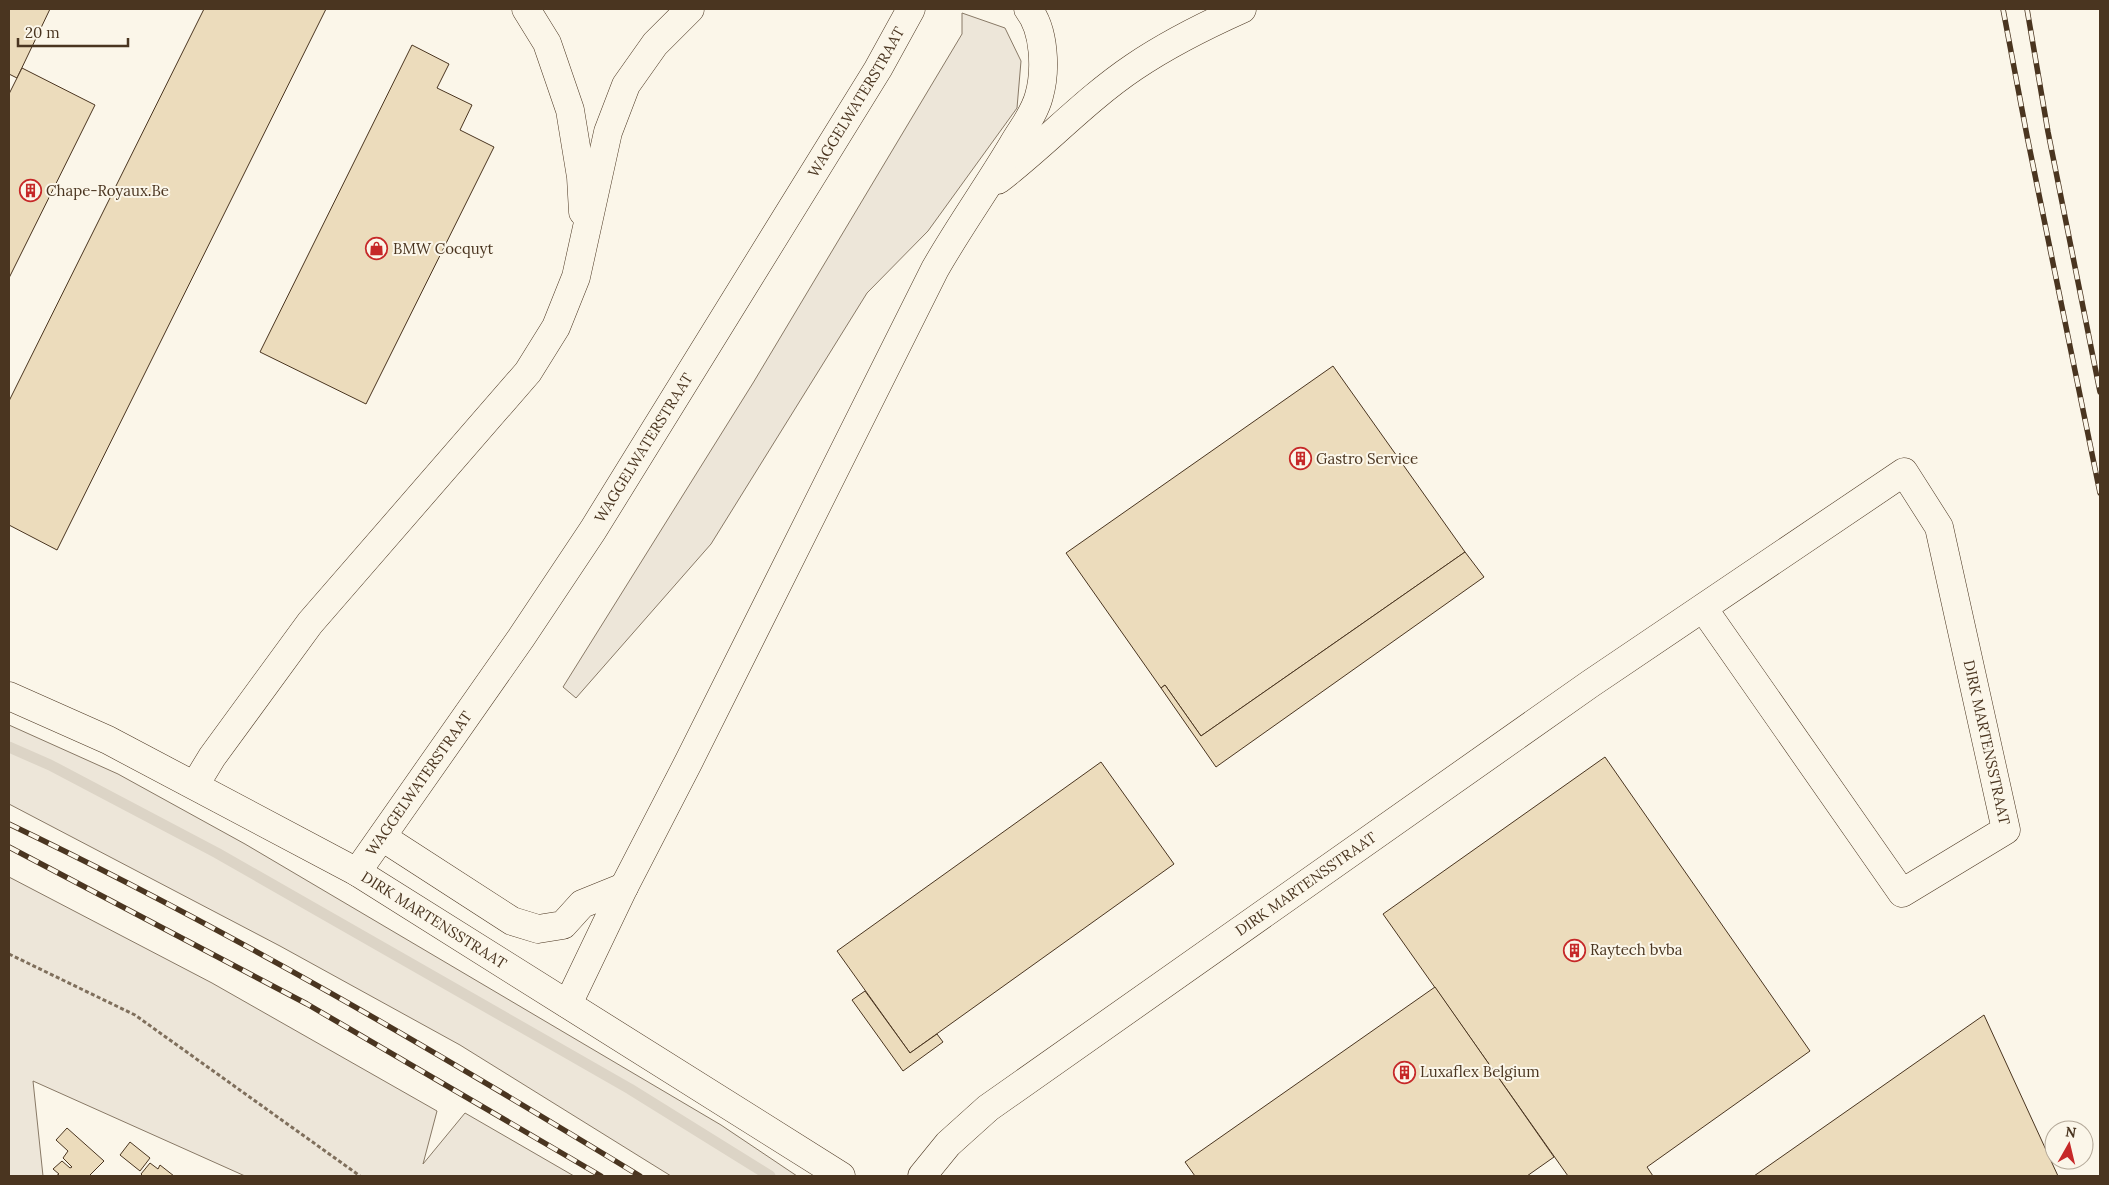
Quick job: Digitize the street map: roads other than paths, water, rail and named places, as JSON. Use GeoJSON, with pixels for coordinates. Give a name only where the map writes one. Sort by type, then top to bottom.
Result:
{"type":"FeatureCollection","features":[{"type":"Feature","properties":{"kind":"main road"},"geometry":{"type":"LineString","coordinates":[[526,9],[547,43],[570,110],[581,177],[584,234]]}},
{"type":"Feature","properties":{"kind":"main road"},"geometry":{"type":"LineString","coordinates":[[195,785],[212,757],[310,623],[528,372],[556,328],[576,277],[608,132],[626,85],[655,44],[690,9]]}},
{"type":"Feature","properties":{"kind":"main road","name":"WAGGELWATERSTRAAT"},"geometry":{"type":"LineString","coordinates":[[357,872],[593,530],[878,69],[911,9]]}},
{"type":"Feature","properties":{"kind":"main road"},"geometry":{"type":"LineString","coordinates":[[568,1004],[624,886],[689,761],[935,269],[956,230],[985,190],[1028,121],[1039,97],[1044,57],[1032,15],[1028,9]]}},
{"type":"Feature","properties":{"kind":"main road"},"geometry":{"type":"LineString","coordinates":[[985,190],[1029,156],[1078,110],[1133,68],[1189,34],[1242,9]]}},
{"type":"Feature","properties":{"kind":"main road","name":"DIRK MARTENSSTRAAT"},"geometry":{"type":"LineString","coordinates":[[922,1176],[948,1144],[988,1108],[1582,690],[1703,608],[1904,472],[1939,527],[2006,830],[1902,893],[1703,608]]}},
{"type":"Feature","properties":{"kind":"main road","name":"DIRK MARTENSSTRAAT"},"geometry":{"type":"LineString","coordinates":[[9,696],[108,740],[357,872],[841,1176]]}},
{"type":"Feature","properties":{"kind":"main road"},"geometry":{"type":"LineString","coordinates":[[382,837],[512,921],[538,929],[563,925],[582,904],[624,886]]}},
{"type":"Feature","properties":{"kind":"waterway"},"geometry":{"type":"LineString","coordinates":[[9,747],[50,765],[217,853],[630,1089],[770,1176]]}},
{"type":"Feature","properties":{"kind":"railway"},"geometry":{"type":"LineString","coordinates":[[2003,9],[2100,493]]}},
{"type":"Feature","properties":{"kind":"railway"},"geometry":{"type":"LineString","coordinates":[[2027,9],[2048,132],[2100,392]]}},
{"type":"Feature","properties":{"kind":"railway"},"geometry":{"type":"LineString","coordinates":[[9,824],[170,905],[329,992],[640,1176]]}},
{"type":"Feature","properties":{"kind":"railway"},"geometry":{"type":"LineString","coordinates":[[9,847],[307,1004],[601,1176]]}},
{"type":"Feature","properties":{"kind":"place","name":"Chape-Royaux.Be"},"geometry":{"type":"Point","coordinates":[30,191]}},
{"type":"Feature","properties":{"kind":"place","name":"BMW Cocquyt"},"geometry":{"type":"Point","coordinates":[377,249]}},
{"type":"Feature","properties":{"kind":"place","name":"Gastro Service"},"geometry":{"type":"Point","coordinates":[1300,459]}},
{"type":"Feature","properties":{"kind":"place","name":"Raytech bvba"},"geometry":{"type":"Point","coordinates":[1574,950]}},
{"type":"Feature","properties":{"kind":"place","name":"Luxaflex Belgium"},"geometry":{"type":"Point","coordinates":[1404,1072]}}]}
